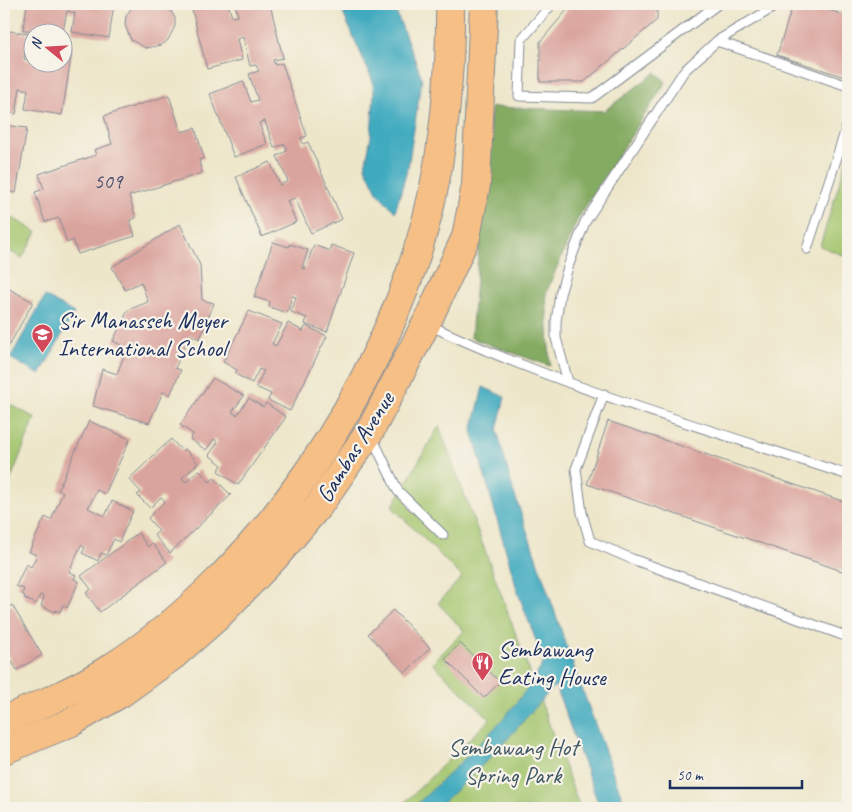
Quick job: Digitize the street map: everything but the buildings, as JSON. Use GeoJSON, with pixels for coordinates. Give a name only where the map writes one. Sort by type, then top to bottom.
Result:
{"type":"FeatureCollection","features":[{"type":"Feature","properties":{"kind":"main road","name":"Gambas Avenue"},"geometry":{"type":"LineString","coordinates":[[4,720],[63,695],[109,669],[156,636],[203,594],[254,541],[297,488],[333,435],[379,349],[428,216],[440,152],[450,50],[450,5]]}},
{"type":"Feature","properties":{"kind":"main road","name":"Gambas Avenue"},"geometry":{"type":"LineString","coordinates":[[4,750],[72,722],[121,693],[174,656],[216,618],[275,558],[319,505],[370,431],[426,324],[466,237],[476,184],[488,8]]}},
{"type":"Feature","properties":{"kind":"lane"},"geometry":{"type":"LineString","coordinates":[[552,4],[521,40],[519,96],[592,98],[718,4]]}},
{"type":"Feature","properties":{"kind":"lane"},"geometry":{"type":"LineString","coordinates":[[568,382],[556,338],[556,322],[560,294],[585,222],[684,71],[717,41],[779,4]]}},
{"type":"Feature","properties":{"kind":"lane"},"geometry":{"type":"LineString","coordinates":[[844,4],[848,5]]}},
{"type":"Feature","properties":{"kind":"lane"},"geometry":{"type":"LineString","coordinates":[[717,41],[848,86]]}},
{"type":"Feature","properties":{"kind":"lane"},"geometry":{"type":"LineString","coordinates":[[807,249],[848,123]]}},
{"type":"Feature","properties":{"kind":"lane"},"geometry":{"type":"LineString","coordinates":[[426,324],[474,347],[568,382],[848,476]]}},
{"type":"Feature","properties":{"kind":"lane"},"geometry":{"type":"LineString","coordinates":[[604,394],[576,469],[582,513],[590,541],[632,559],[848,637]]}},
{"type":"Feature","properties":{"kind":"lane"},"geometry":{"type":"LineString","coordinates":[[370,431],[398,491],[442,535]]}},
{"type":"Feature","properties":{"kind":"green space"},"geometry":{"type":"Polygon","coordinates":[[[656,72],[666,82],[578,218],[546,293],[550,366],[471,338],[491,107],[604,111],[656,72]]]}},
{"type":"Feature","properties":{"kind":"green space"},"geometry":{"type":"Polygon","coordinates":[[[848,155],[848,257],[820,246],[848,155]]]}},
{"type":"Feature","properties":{"kind":"green space"},"geometry":{"type":"Polygon","coordinates":[[[4,213],[37,232],[22,258],[4,248],[4,213]]]}},
{"type":"Feature","properties":{"kind":"green space"},"geometry":{"type":"Polygon","coordinates":[[[4,401],[35,418],[4,496],[4,401]]]}},
{"type":"Feature","properties":{"kind":"green space","name":"Sembawang Hot Spring Park"},"geometry":{"type":"Polygon","coordinates":[[[439,426],[580,808],[399,808],[490,719],[432,663],[464,631],[438,603],[462,577],[392,507],[439,426]]]}},
{"type":"Feature","properties":{"kind":"water"},"geometry":{"type":"Polygon","coordinates":[[[339,4],[393,4],[422,78],[408,167],[395,212],[377,192],[365,167],[371,136],[374,92],[372,79],[339,4]]]}},
{"type":"Feature","properties":{"kind":"water"},"geometry":{"type":"Polygon","coordinates":[[[45,296],[74,313],[40,375],[10,358],[45,296]]]}},
{"type":"Feature","properties":{"kind":"water"},"geometry":{"type":"Polygon","coordinates":[[[483,387],[505,397],[497,430],[513,490],[570,656],[626,808],[600,808],[555,685],[496,752],[437,808],[413,808],[484,740],[516,703],[544,662],[518,593],[472,431],[483,387]]]}},
{"type":"Feature","properties":{"kind":"place","name":"Sir Manasseh Meyer International School"},"geometry":{"type":"Point","coordinates":[42,353]}},
{"type":"Feature","properties":{"kind":"place","name":"Sembawang Eating House"},"geometry":{"type":"Point","coordinates":[482,682]}}]}
